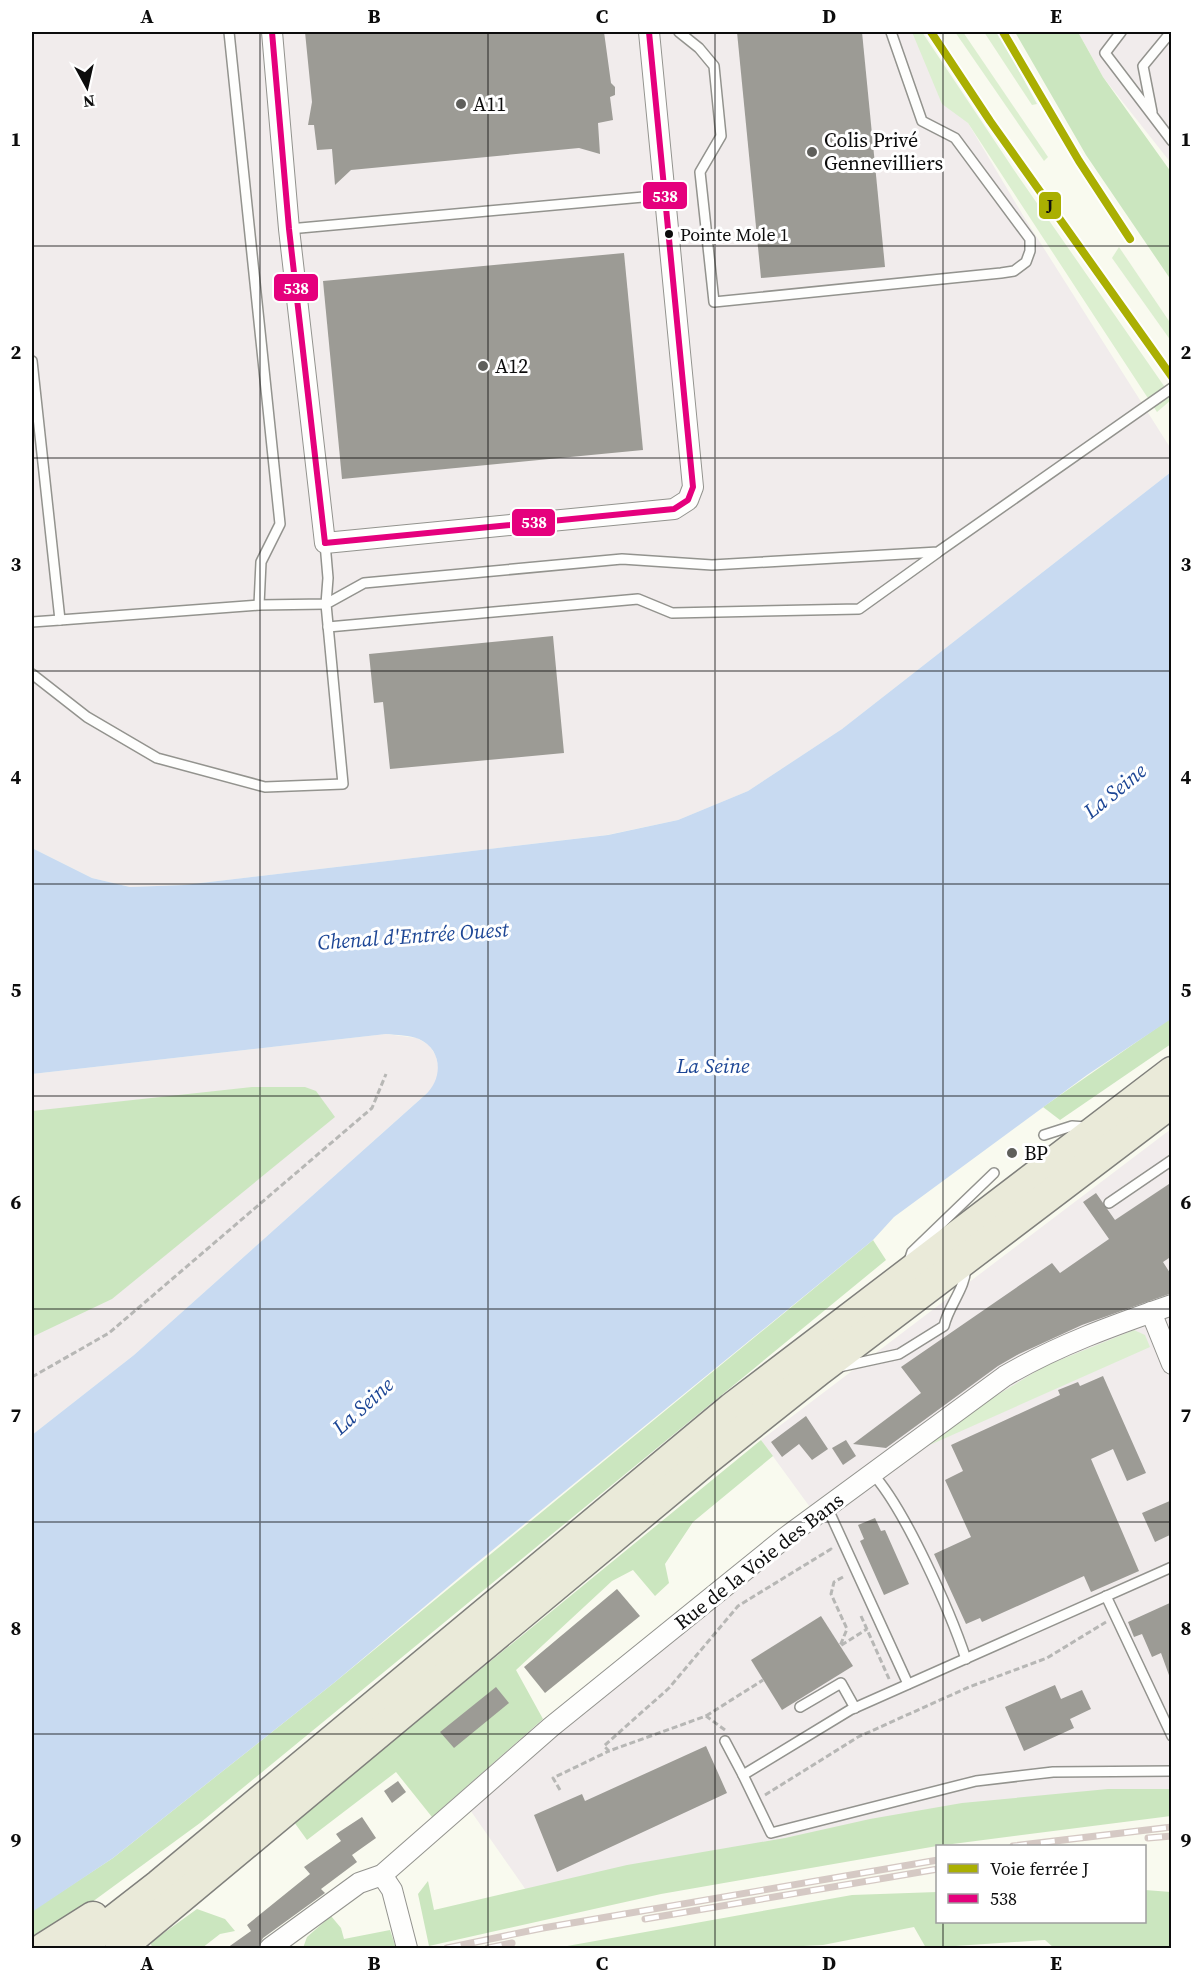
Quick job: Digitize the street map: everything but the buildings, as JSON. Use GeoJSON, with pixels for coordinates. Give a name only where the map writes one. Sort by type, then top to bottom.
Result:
{"type":"FeatureCollection","features":[{"type":"Feature","properties":{"kind":"main road"},"geometry":{"type":"LineString","coordinates":[[78,1948],[159,1885],[732,1408],[1172,1072]]}},
{"type":"Feature","properties":{"kind":"main road"},"geometry":{"type":"LineString","coordinates":[[120,1948],[706,1460],[819,1370],[1172,1102]]}},
{"type":"Feature","properties":{"kind":"main road"},"geometry":{"type":"LineString","coordinates":[[44,1948],[132,1890],[159,1885]]}},
{"type":"Feature","properties":{"kind":"street"},"geometry":{"type":"LineString","coordinates":[[272,32],[290,229],[325,543],[674,509],[688,500],[693,488],[649,32]]}},
{"type":"Feature","properties":{"kind":"street","name":"Rue de la Voie des Bans"},"geometry":{"type":"LineString","coordinates":[[270,1948],[359,1883],[382,1875],[551,1727],[777,1544],[1005,1376],[1039,1356],[1098,1330],[1172,1305]]}},
{"type":"Feature","properties":{"kind":"street"},"geometry":{"type":"LineString","coordinates":[[1151,1312],[1172,1364]]}},
{"type":"Feature","properties":{"kind":"street"},"geometry":{"type":"LineString","coordinates":[[382,1875],[392,1890],[406,1948]]}},
{"type":"Feature","properties":{"kind":"lane"},"geometry":{"type":"LineString","coordinates":[[229,32],[280,524],[261,562],[259,605]]}},
{"type":"Feature","properties":{"kind":"lane"},"geometry":{"type":"LineString","coordinates":[[679,32],[699,48],[714,66],[721,136],[700,172],[714,302],[1014,272],[1026,262],[1030,251],[1030,239],[955,138],[922,121],[891,32]]}},
{"type":"Feature","properties":{"kind":"lane"},"geometry":{"type":"LineString","coordinates":[[1121,32],[1105,53],[1172,141]]}},
{"type":"Feature","properties":{"kind":"lane"},"geometry":{"type":"LineString","coordinates":[[1152,115],[1143,66],[1171,32]]}},
{"type":"Feature","properties":{"kind":"lane"},"geometry":{"type":"LineString","coordinates":[[290,229],[665,195]]}},
{"type":"Feature","properties":{"kind":"lane"},"geometry":{"type":"LineString","coordinates":[[32,361],[60,621]]}},
{"type":"Feature","properties":{"kind":"lane"},"geometry":{"type":"LineString","coordinates":[[328,627],[638,599],[672,613],[859,609],[1172,388]]}},
{"type":"Feature","properties":{"kind":"lane"},"geometry":{"type":"LineString","coordinates":[[32,674],[87,717],[157,758],[265,787],[343,784],[326,604],[328,578],[325,543]]}},
{"type":"Feature","properties":{"kind":"lane"},"geometry":{"type":"LineString","coordinates":[[32,622],[259,605],[326,604],[364,583],[622,559],[712,565],[938,552]]}},
{"type":"Feature","properties":{"kind":"lane"},"geometry":{"type":"LineString","coordinates":[[1044,1136],[1072,1126],[1097,1129]]}},
{"type":"Feature","properties":{"kind":"lane"},"geometry":{"type":"LineString","coordinates":[[1109,1203],[1172,1160]]}},
{"type":"Feature","properties":{"kind":"lane"},"geometry":{"type":"LineString","coordinates":[[906,1274],[912,1252],[994,1173]]}},
{"type":"Feature","properties":{"kind":"lane"},"geometry":{"type":"LineString","coordinates":[[819,1370],[899,1354],[944,1326],[947,1312],[964,1286],[966,1258]]}},
{"type":"Feature","properties":{"kind":"lane"},"geometry":{"type":"LineString","coordinates":[[872,1473],[894,1505],[924,1560],[966,1659]]}},
{"type":"Feature","properties":{"kind":"lane"},"geometry":{"type":"LineString","coordinates":[[827,1507],[908,1684]]}},
{"type":"Feature","properties":{"kind":"lane"},"geometry":{"type":"LineString","coordinates":[[743,1775],[855,1708],[1172,1567]]}},
{"type":"Feature","properties":{"kind":"lane"},"geometry":{"type":"LineString","coordinates":[[1106,1596],[1172,1737]]}},
{"type":"Feature","properties":{"kind":"lane"},"geometry":{"type":"LineString","coordinates":[[800,1707],[841,1683],[855,1708]]}},
{"type":"Feature","properties":{"kind":"lane"},"geometry":{"type":"LineString","coordinates":[[725,1742],[771,1833],[976,1781],[1053,1772],[1172,1772]]}},
{"type":"Feature","properties":{"kind":"path"},"geometry":{"type":"LineString","coordinates":[[32,1377],[109,1333],[372,1108],[386,1074]]}},
{"type":"Feature","properties":{"kind":"path"},"geometry":{"type":"LineString","coordinates":[[843,1576],[834,1582],[831,1594],[847,1629],[840,1646],[867,1629]]}},
{"type":"Feature","properties":{"kind":"path"},"geometry":{"type":"LineString","coordinates":[[706,1716],[763,1680]]}},
{"type":"Feature","properties":{"kind":"path"},"geometry":{"type":"LineString","coordinates":[[560,1790],[553,1778],[609,1751]]}},
{"type":"Feature","properties":{"kind":"shaded area"},"geometry":{"type":"Polygon","coordinates":[[[32,32],[914,32],[1024,217],[1171,449],[1171,472],[842,729],[748,791],[678,820],[607,835],[184,885],[130,887],[92,878],[32,848],[32,32]]]}},
{"type":"Feature","properties":{"kind":"shaded area"},"geometry":{"type":"Polygon","coordinates":[[[1078,32],[1171,32],[1171,163],[1103,77],[1078,32]]]}},
{"type":"Feature","properties":{"kind":"shaded area"},"geometry":{"type":"Polygon","coordinates":[[[386,1034],[417,1038],[429,1045],[436,1056],[439,1070],[435,1086],[134,1355],[32,1435],[32,1074],[386,1034]]]}},
{"type":"Feature","properties":{"kind":"shaded area"},"geometry":{"type":"Polygon","coordinates":[[[1171,1129],[1171,1807],[535,1903],[468,1807],[820,1521],[761,1440],[1171,1129]]]}},
{"type":"Feature","properties":{"kind":"green space"},"geometry":{"type":"Polygon","coordinates":[[[912,32],[922,32],[1014,170],[1171,396],[1171,400],[1157,412],[968,123],[942,104],[912,32]]]}},
{"type":"Feature","properties":{"kind":"green space"},"geometry":{"type":"Polygon","coordinates":[[[955,32],[963,32],[1048,157],[1044,161],[955,32]]]}},
{"type":"Feature","properties":{"kind":"green space"},"geometry":{"type":"Polygon","coordinates":[[[984,32],[998,32],[1037,104],[1032,105],[984,32]]]}},
{"type":"Feature","properties":{"kind":"green space"},"geometry":{"type":"Polygon","coordinates":[[[1015,32],[1078,32],[1103,77],[1171,172],[1171,280],[1086,155],[1015,32]]]}},
{"type":"Feature","properties":{"kind":"green space"},"geometry":{"type":"Polygon","coordinates":[[[1119,247],[1171,324],[1171,341],[1112,258],[1119,247]]]}},
{"type":"Feature","properties":{"kind":"green space"},"geometry":{"type":"Polygon","coordinates":[[[1171,1018],[1171,1044],[1060,1120],[1043,1107],[1171,1018]]]}},
{"type":"Feature","properties":{"kind":"green space"},"geometry":{"type":"Polygon","coordinates":[[[252,1087],[305,1087],[316,1091],[335,1117],[112,1299],[34,1336],[32,1330],[32,1111],[252,1087]]]}},
{"type":"Feature","properties":{"kind":"green space"},"geometry":{"type":"Polygon","coordinates":[[[873,1240],[886,1260],[200,1823],[88,1905],[32,1939],[32,1911],[113,1858],[335,1682],[873,1240]]]}},
{"type":"Feature","properties":{"kind":"green space"},"geometry":{"type":"Polygon","coordinates":[[[1134,1330],[1145,1335],[1150,1347],[923,1448],[961,1417],[1045,1366],[1134,1330]]]}},
{"type":"Feature","properties":{"kind":"green space"},"geometry":{"type":"Polygon","coordinates":[[[761,1440],[773,1456],[693,1522],[665,1564],[669,1583],[655,1596],[633,1570],[612,1581],[516,1670],[543,1719],[432,1817],[396,1772],[307,1840],[294,1822],[761,1440]]]}},
{"type":"Feature","properties":{"kind":"green space"},"geometry":{"type":"Polygon","coordinates":[[[1108,1789],[1171,1789],[1171,1816],[936,1845],[661,1894],[429,1946],[418,1894],[428,1881],[434,1910],[627,1865],[785,1838],[870,1819],[962,1803],[1108,1789]]]}},
{"type":"Feature","properties":{"kind":"green space"},"geometry":{"type":"Polygon","coordinates":[[[1146,1890],[1171,1892],[1171,1948],[1054,1948],[1045,1940],[926,1948],[914,1927],[823,1945],[764,1948],[556,1948],[852,1895],[936,1892],[936,1923],[1146,1923],[1146,1890]]]}},
{"type":"Feature","properties":{"kind":"green space"},"geometry":{"type":"Polygon","coordinates":[[[197,1909],[225,1919],[235,1931],[220,1934],[202,1948],[153,1948],[150,1943],[197,1909]]]}},
{"type":"Feature","properties":{"kind":"green space"},"geometry":{"type":"Polygon","coordinates":[[[331,1916],[341,1928],[344,1939],[390,1930],[396,1948],[303,1948],[307,1937],[331,1916]]]}},
{"type":"Feature","properties":{"kind":"water","name":"La Seine"},"geometry":{"type":"Polygon","coordinates":[[[1171,472],[1171,1019],[1087,1075],[894,1217],[873,1240],[468,1570],[335,1682],[113,1858],[32,1912],[32,1435],[134,1355],[425,1095],[435,1081],[438,1065],[433,1050],[419,1039],[386,1034],[32,1074],[32,848],[92,878],[130,887],[184,885],[608,835],[678,820],[748,791],[842,729],[1171,472]]]}},
{"type":"Feature","properties":{"kind":"railway"},"geometry":{"type":"LineString","coordinates":[[1021,1845],[1172,1827]]}},
{"type":"Feature","properties":{"kind":"railway"},"geometry":{"type":"LineString","coordinates":[[1148,1838],[1172,1836]]}},
{"type":"Feature","properties":{"kind":"railway"},"geometry":{"type":"LineString","coordinates":[[447,1948],[543,1928],[936,1860]]}},
{"type":"Feature","properties":{"kind":"railway"},"geometry":{"type":"LineString","coordinates":[[645,1919],[936,1869]]}},
{"type":"Feature","properties":{"kind":"railway"},"geometry":{"type":"LineString","coordinates":[[488,1948],[512,1943]]}},
{"type":"Feature","properties":{"kind":"rail line","name":"J"},"geometry":{"type":"LineString","coordinates":[[931,32],[990,121],[1172,377]]}},
{"type":"Feature","properties":{"kind":"rail line","name":"J"},"geometry":{"type":"LineString","coordinates":[[1003,32],[1079,161],[1130,239]]}},
{"type":"Feature","properties":{"kind":"transit line","name":"538"},"geometry":{"type":"LineString","coordinates":[[272,32],[289,229],[325,543]]}},
{"type":"Feature","properties":{"kind":"transit line","name":"538"},"geometry":{"type":"LineString","coordinates":[[325,543],[674,509],[688,500],[693,487],[649,32]]}},
{"type":"Feature","properties":{"kind":"place","name":"A11"},"geometry":{"type":"Point","coordinates":[461,104]}},
{"type":"Feature","properties":{"kind":"place","name":"Colis Privé Gennevilliers"},"geometry":{"type":"Point","coordinates":[812,152]}},
{"type":"Feature","properties":{"kind":"place","name":"Pointe Mole 1"},"geometry":{"type":"Point","coordinates":[669,234]}},
{"type":"Feature","properties":{"kind":"place","name":"A12"},"geometry":{"type":"Point","coordinates":[483,366]}},
{"type":"Feature","properties":{"kind":"place","name":"BP"},"geometry":{"type":"Point","coordinates":[1012,1153]}},
{"type":"Feature","properties":{"kind":"water label","name":"Chenal d'Entrée Ouest"},"geometry":{"type":"Point","coordinates":[413,936]}}]}
